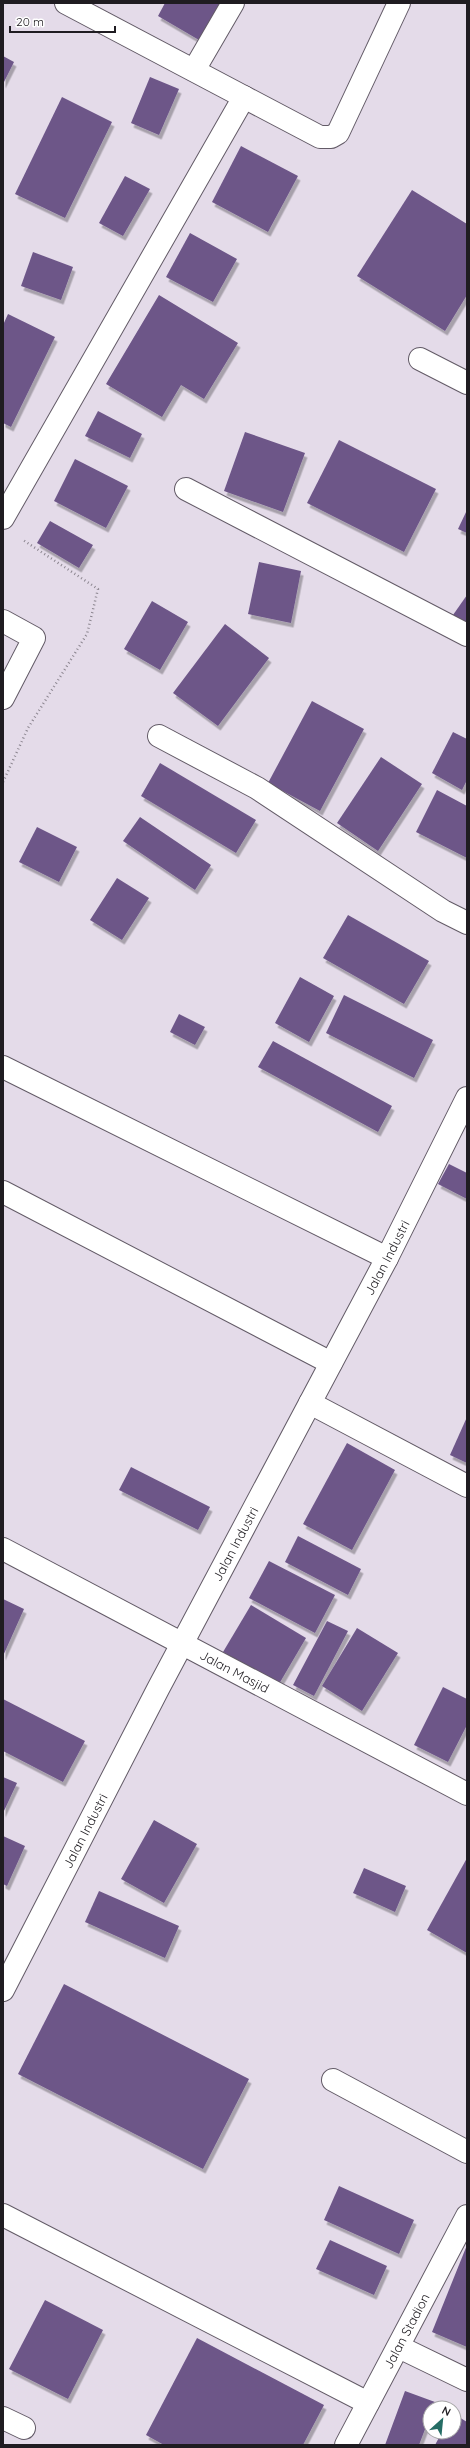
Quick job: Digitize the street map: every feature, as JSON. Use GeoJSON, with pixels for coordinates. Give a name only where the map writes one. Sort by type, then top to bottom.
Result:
{"type":"FeatureCollection","features":[{"type":"Feature","properties":{"kind":"street"},"geometry":{"type":"LineString","coordinates":[[66,3],[320,137],[331,137],[338,133],[399,3]]}},
{"type":"Feature","properties":{"kind":"street"},"geometry":{"type":"LineString","coordinates":[[194,70],[233,3]]}},
{"type":"Feature","properties":{"kind":"street"},"geometry":{"type":"LineString","coordinates":[[3,518],[244,96]]}},
{"type":"Feature","properties":{"kind":"street"},"geometry":{"type":"LineString","coordinates":[[420,359],[467,383]]}},
{"type":"Feature","properties":{"kind":"street"},"geometry":{"type":"LineString","coordinates":[[186,489],[467,635]]}},
{"type":"Feature","properties":{"kind":"street"},"geometry":{"type":"LineString","coordinates":[[3,621],[34,638],[3,698]]}},
{"type":"Feature","properties":{"kind":"street"},"geometry":{"type":"LineString","coordinates":[[159,736],[257,788],[444,911],[467,923]]}},
{"type":"Feature","properties":{"kind":"street"},"geometry":{"type":"LineString","coordinates":[[3,1067],[387,1258]]}},
{"type":"Feature","properties":{"kind":"street","name":"Jalan Industri"},"geometry":{"type":"LineString","coordinates":[[3,1990],[183,1643],[387,1258],[467,1098]]}},
{"type":"Feature","properties":{"kind":"street"},"geometry":{"type":"LineString","coordinates":[[3,1192],[331,1363]]}},
{"type":"Feature","properties":{"kind":"street"},"geometry":{"type":"LineString","coordinates":[[310,1403],[467,1486]]}},
{"type":"Feature","properties":{"kind":"street","name":"Jalan Masjid"},"geometry":{"type":"LineString","coordinates":[[3,1549],[467,1794]]}},
{"type":"Feature","properties":{"kind":"street"},"geometry":{"type":"LineString","coordinates":[[333,2080],[467,2152]]}},
{"type":"Feature","properties":{"kind":"street"},"geometry":{"type":"LineString","coordinates":[[3,2215],[368,2403]]}},
{"type":"Feature","properties":{"kind":"street","name":"Jalan Stadion"},"geometry":{"type":"LineString","coordinates":[[346,2445],[467,2216]]}},
{"type":"Feature","properties":{"kind":"street"},"geometry":{"type":"LineString","coordinates":[[399,2347],[467,2380]]}},
{"type":"Feature","properties":{"kind":"street"},"geometry":{"type":"LineString","coordinates":[[3,2418],[24,2428]]}},
{"type":"Feature","properties":{"kind":"building"},"geometry":{"type":"Polygon","coordinates":[[[165,3],[220,3],[199,40],[158,16],[165,3]]]}},
{"type":"Feature","properties":{"kind":"building"},"geometry":{"type":"Polygon","coordinates":[[[3,56],[14,62],[3,84],[3,56]]]}},
{"type":"Feature","properties":{"kind":"building"},"geometry":{"type":"Polygon","coordinates":[[[150,77],[179,89],[159,135],[131,123],[150,77]]]}},
{"type":"Feature","properties":{"kind":"building"},"geometry":{"type":"Polygon","coordinates":[[[62,97],[112,122],[65,218],[15,194],[62,97]]]}},
{"type":"Feature","properties":{"kind":"building"},"geometry":{"type":"Polygon","coordinates":[[[241,146],[298,176],[268,232],[212,202],[241,146]]]}},
{"type":"Feature","properties":{"kind":"building"},"geometry":{"type":"Polygon","coordinates":[[[125,176],[150,189],[123,236],[99,223],[125,176]]]}},
{"type":"Feature","properties":{"kind":"building"},"geometry":{"type":"Polygon","coordinates":[[[412,190],[467,224],[467,295],[445,331],[357,276],[412,190]]]}},
{"type":"Feature","properties":{"kind":"building"},"geometry":{"type":"Polygon","coordinates":[[[190,233],[237,259],[213,302],[166,277],[190,233]]]}},
{"type":"Feature","properties":{"kind":"building"},"geometry":{"type":"Polygon","coordinates":[[[33,252],[73,267],[61,300],[21,286],[33,252]]]}},
{"type":"Feature","properties":{"kind":"building"},"geometry":{"type":"Polygon","coordinates":[[[159,295],[238,343],[204,399],[181,385],[162,417],[106,384],[159,295]]]}},
{"type":"Feature","properties":{"kind":"building"},"geometry":{"type":"Polygon","coordinates":[[[8,314],[55,337],[11,427],[3,423],[3,325],[8,314]]]}},
{"type":"Feature","properties":{"kind":"building"},"geometry":{"type":"Polygon","coordinates":[[[98,411],[142,434],[130,458],[85,436],[98,411]]]}},
{"type":"Feature","properties":{"kind":"building"},"geometry":{"type":"Polygon","coordinates":[[[245,432],[305,453],[283,512],[224,491],[245,432]]]}},
{"type":"Feature","properties":{"kind":"building"},"geometry":{"type":"Polygon","coordinates":[[[339,440],[436,489],[404,552],[307,503],[339,440]]]}},
{"type":"Feature","properties":{"kind":"building"},"geometry":{"type":"Polygon","coordinates":[[[75,459],[128,486],[106,528],[54,501],[75,459]]]}},
{"type":"Feature","properties":{"kind":"building"},"geometry":{"type":"Polygon","coordinates":[[[467,510],[467,533],[458,529],[467,510]]]}},
{"type":"Feature","properties":{"kind":"building"},"geometry":{"type":"Polygon","coordinates":[[[50,521],[93,545],[79,568],[37,543],[50,521]]]}},
{"type":"Feature","properties":{"kind":"building"},"geometry":{"type":"Polygon","coordinates":[[[259,562],[301,571],[291,623],[248,614],[259,562]]]}},
{"type":"Feature","properties":{"kind":"building"},"geometry":{"type":"Polygon","coordinates":[[[467,595],[467,624],[453,615],[467,595]]]}},
{"type":"Feature","properties":{"kind":"building"},"geometry":{"type":"Polygon","coordinates":[[[152,601],[188,622],[160,670],[124,649],[152,601]]]}},
{"type":"Feature","properties":{"kind":"building"},"geometry":{"type":"Polygon","coordinates":[[[225,624],[269,658],[218,726],[173,693],[225,624]]]}},
{"type":"Feature","properties":{"kind":"building"},"geometry":{"type":"Polygon","coordinates":[[[312,701],[364,729],[320,811],[268,783],[312,701]]]}},
{"type":"Feature","properties":{"kind":"building"},"geometry":{"type":"Polygon","coordinates":[[[453,732],[467,739],[467,780],[462,790],[432,773],[453,732]]]}},
{"type":"Feature","properties":{"kind":"building"},"geometry":{"type":"Polygon","coordinates":[[[381,757],[422,784],[378,851],[337,823],[381,757]]]}},
{"type":"Feature","properties":{"kind":"building"},"geometry":{"type":"Polygon","coordinates":[[[160,763],[256,820],[236,853],[141,796],[160,763]]]}},
{"type":"Feature","properties":{"kind":"building"},"geometry":{"type":"Polygon","coordinates":[[[437,790],[467,806],[467,858],[416,832],[437,790]]]}},
{"type":"Feature","properties":{"kind":"building"},"geometry":{"type":"Polygon","coordinates":[[[140,817],[211,865],[195,890],[123,841],[140,817]]]}},
{"type":"Feature","properties":{"kind":"building"},"geometry":{"type":"Polygon","coordinates":[[[37,827],[77,847],[59,882],[19,862],[37,827]]]}},
{"type":"Feature","properties":{"kind":"building"},"geometry":{"type":"Polygon","coordinates":[[[117,878],[149,898],[122,940],[90,920],[117,878]]]}},
{"type":"Feature","properties":{"kind":"building"},"geometry":{"type":"Polygon","coordinates":[[[348,915],[429,961],[404,1004],[323,958],[348,915]]]}},
{"type":"Feature","properties":{"kind":"building"},"geometry":{"type":"Polygon","coordinates":[[[300,977],[334,996],[309,1042],[275,1023],[300,977]]]}},
{"type":"Feature","properties":{"kind":"building"},"geometry":{"type":"Polygon","coordinates":[[[344,995],[433,1040],[414,1078],[326,1033],[344,995]]]}},
{"type":"Feature","properties":{"kind":"building"},"geometry":{"type":"Polygon","coordinates":[[[179,1014],[205,1027],[195,1045],[170,1032],[179,1014]]]}},
{"type":"Feature","properties":{"kind":"building"},"geometry":{"type":"Polygon","coordinates":[[[273,1041],[392,1106],[378,1132],[258,1067],[273,1041]]]}},
{"type":"Feature","properties":{"kind":"building"},"geometry":{"type":"Polygon","coordinates":[[[449,1164],[467,1173],[467,1199],[438,1184],[449,1164]]]}},
{"type":"Feature","properties":{"kind":"building"},"geometry":{"type":"Polygon","coordinates":[[[467,1417],[467,1463],[450,1455],[467,1417]]]}},
{"type":"Feature","properties":{"kind":"building"},"geometry":{"type":"Polygon","coordinates":[[[347,1443],[395,1470],[352,1550],[303,1524],[347,1443]]]}},
{"type":"Feature","properties":{"kind":"building"},"geometry":{"type":"Polygon","coordinates":[[[131,1467],[210,1507],[198,1530],[119,1490],[131,1467]]]}},
{"type":"Feature","properties":{"kind":"building"},"geometry":{"type":"Polygon","coordinates":[[[298,1536],[361,1569],[348,1595],[285,1562],[298,1536]]]}},
{"type":"Feature","properties":{"kind":"building"},"geometry":{"type":"Polygon","coordinates":[[[269,1561],[335,1595],[315,1633],[249,1598],[269,1561]]]}},
{"type":"Feature","properties":{"kind":"building"},"geometry":{"type":"Polygon","coordinates":[[[3,1599],[24,1609],[3,1656],[3,1599]]]}},
{"type":"Feature","properties":{"kind":"building"},"geometry":{"type":"Polygon","coordinates":[[[251,1605],[306,1638],[279,1684],[223,1652],[251,1605]]]}},
{"type":"Feature","properties":{"kind":"building"},"geometry":{"type":"Polygon","coordinates":[[[327,1621],[348,1631],[314,1696],[293,1685],[327,1621]]]}},
{"type":"Feature","properties":{"kind":"building"},"geometry":{"type":"Polygon","coordinates":[[[357,1628],[398,1653],[362,1711],[322,1686],[357,1628]]]}},
{"type":"Feature","properties":{"kind":"building"},"geometry":{"type":"Polygon","coordinates":[[[443,1687],[467,1699],[467,1725],[448,1762],[414,1745],[443,1687]]]}},
{"type":"Feature","properties":{"kind":"building"},"geometry":{"type":"Polygon","coordinates":[[[3,1699],[85,1741],[63,1782],[3,1751],[3,1699]]]}},
{"type":"Feature","properties":{"kind":"building"},"geometry":{"type":"Polygon","coordinates":[[[3,1777],[17,1783],[3,1813],[3,1777]]]}},
{"type":"Feature","properties":{"kind":"building"},"geometry":{"type":"Polygon","coordinates":[[[154,1820],[197,1844],[164,1903],[121,1879],[154,1820]]]}},
{"type":"Feature","properties":{"kind":"building"},"geometry":{"type":"Polygon","coordinates":[[[3,1836],[25,1846],[7,1886],[3,1884],[3,1836]]]}},
{"type":"Feature","properties":{"kind":"building"},"geometry":{"type":"Polygon","coordinates":[[[467,1858],[467,1953],[427,1930],[467,1858]]]}},
{"type":"Feature","properties":{"kind":"building"},"geometry":{"type":"Polygon","coordinates":[[[364,1868],[406,1886],[395,1912],[353,1893],[364,1868]]]}},
{"type":"Feature","properties":{"kind":"building"},"geometry":{"type":"Polygon","coordinates":[[[99,1891],[179,1926],[165,1958],[85,1922],[99,1891]]]}},
{"type":"Feature","properties":{"kind":"building"},"geometry":{"type":"Polygon","coordinates":[[[64,1984],[249,2079],[203,2169],[18,2074],[64,1984]]]}},
{"type":"Feature","properties":{"kind":"building"},"geometry":{"type":"Polygon","coordinates":[[[339,2186],[414,2220],[399,2254],[324,2220],[339,2186]]]}},
{"type":"Feature","properties":{"kind":"building"},"geometry":{"type":"Polygon","coordinates":[[[330,2240],[387,2266],[374,2295],[316,2269],[330,2240]]]}},
{"type":"Feature","properties":{"kind":"building"},"geometry":{"type":"Polygon","coordinates":[[[467,2245],[467,2347],[432,2332],[467,2245]]]}},
{"type":"Feature","properties":{"kind":"building"},"geometry":{"type":"Polygon","coordinates":[[[45,2300],[103,2330],[68,2399],[9,2369],[45,2300]]]}},
{"type":"Feature","properties":{"kind":"building"},"geometry":{"type":"Polygon","coordinates":[[[197,2338],[324,2405],[303,2445],[164,2445],[146,2435],[197,2338]]]}},
{"type":"Feature","properties":{"kind":"building"},"geometry":{"type":"Polygon","coordinates":[[[405,2391],[430,2400],[422,2400],[422,2437],[419,2445],[385,2445],[405,2391]]]}},
{"type":"Feature","properties":{"kind":"building"},"geometry":{"type":"Polygon","coordinates":[[[462,2419],[467,2422],[467,2445],[435,2445],[438,2440],[462,2440],[462,2419]]]}}]}
